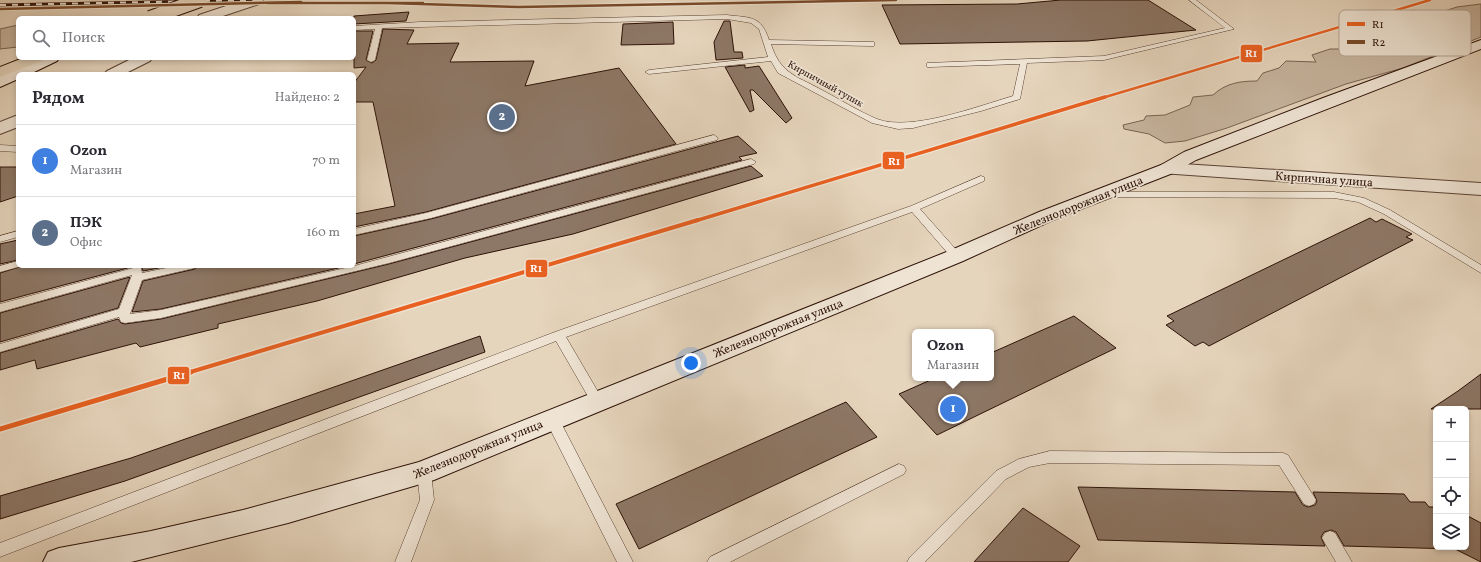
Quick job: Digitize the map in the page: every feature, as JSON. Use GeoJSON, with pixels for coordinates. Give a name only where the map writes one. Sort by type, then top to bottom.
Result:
{"type":"FeatureCollection","features":[{"type":"Feature","properties":{"kind":"main road"},"geometry":{"type":"LineString","coordinates":[[156,16],[200,0]]}},
{"type":"Feature","properties":{"kind":"main road"},"geometry":{"type":"LineString","coordinates":[[0,72],[32,60]]}},
{"type":"Feature","properties":{"kind":"street"},"geometry":{"type":"LineString","coordinates":[[210,16],[257,0]]}},
{"type":"Feature","properties":{"kind":"street","name":"Железнодорожная улица"},"geometry":{"type":"LineString","coordinates":[[1471,48],[1481,44]]}},
{"type":"Feature","properties":{"kind":"street","name":"Железнодорожная улица"},"geometry":{"type":"LineString","coordinates":[[59,562],[210,532],[338,498],[424,472],[956,256],[1046,216],[1167,169],[1190,156],[1329,101],[1449,56]]}},
{"type":"Feature","properties":{"kind":"street"},"geometry":{"type":"LineString","coordinates":[[0,66],[24,60]]}},
{"type":"Feature","properties":{"kind":"street"},"geometry":{"type":"LineString","coordinates":[[22,72],[48,60]]}},
{"type":"Feature","properties":{"kind":"street"},"geometry":{"type":"LineString","coordinates":[[116,72],[141,60]]}},
{"type":"Feature","properties":{"kind":"street"},"geometry":{"type":"LineString","coordinates":[[0,82],[16,75]]}},
{"type":"Feature","properties":{"kind":"street"},"geometry":{"type":"LineString","coordinates":[[0,129],[16,121]]}},
{"type":"Feature","properties":{"kind":"street","name":"Кирпичная улица"},"geometry":{"type":"LineString","coordinates":[[1167,169],[1481,189]]}},
{"type":"Feature","properties":{"kind":"lane"},"geometry":{"type":"LineString","coordinates":[[930,65],[1104,58],[1185,41],[1231,29],[1192,0]]}},
{"type":"Feature","properties":{"kind":"lane","name":"Кирпичный тупик"},"geometry":{"type":"LineString","coordinates":[[356,28],[727,17],[753,21],[762,28],[773,59],[781,71],[875,121],[898,126],[913,126],[1017,97],[1024,61]]}},
{"type":"Feature","properties":{"kind":"lane"},"geometry":{"type":"LineString","coordinates":[[371,60],[379,27]]}},
{"type":"Feature","properties":{"kind":"lane"},"geometry":{"type":"LineString","coordinates":[[766,42],[871,44]]}},
{"type":"Feature","properties":{"kind":"lane"},"geometry":{"type":"LineString","coordinates":[[649,72],[773,59]]}},
{"type":"Feature","properties":{"kind":"lane"},"geometry":{"type":"LineString","coordinates":[[356,232],[427,216],[714,138]]}},
{"type":"Feature","properties":{"kind":"lane"},"geometry":{"type":"LineString","coordinates":[[0,148],[16,149]]}},
{"type":"Feature","properties":{"kind":"lane"},"geometry":{"type":"LineString","coordinates":[[356,268],[751,162]]}},
{"type":"Feature","properties":{"kind":"lane"},"geometry":{"type":"LineString","coordinates":[[0,550],[559,334],[914,208],[981,179]]}},
{"type":"Feature","properties":{"kind":"lane"},"geometry":{"type":"LineString","coordinates":[[1100,195],[1334,195],[1361,200],[1387,212],[1481,270]]}},
{"type":"Feature","properties":{"kind":"lane"},"geometry":{"type":"LineString","coordinates":[[914,208],[956,256]]}},
{"type":"Feature","properties":{"kind":"lane"},"geometry":{"type":"LineString","coordinates":[[0,239],[16,235]]}},
{"type":"Feature","properties":{"kind":"lane"},"geometry":{"type":"LineString","coordinates":[[0,269],[16,265]]}},
{"type":"Feature","properties":{"kind":"lane"},"geometry":{"type":"LineString","coordinates":[[0,308],[137,271],[169,268]]}},
{"type":"Feature","properties":{"kind":"lane"},"geometry":{"type":"LineString","coordinates":[[137,271],[124,312],[125,319],[161,314],[355,268]]}},
{"type":"Feature","properties":{"kind":"lane"},"geometry":{"type":"LineString","coordinates":[[0,348],[124,312]]}},
{"type":"Feature","properties":{"kind":"lane"},"geometry":{"type":"LineString","coordinates":[[559,334],[598,402]]}},
{"type":"Feature","properties":{"kind":"lane"},"geometry":{"type":"LineString","coordinates":[[552,419],[625,562]]}},
{"type":"Feature","properties":{"kind":"lane"},"geometry":{"type":"LineString","coordinates":[[915,562],[1001,474],[1016,465],[1050,457],[1283,459],[1309,500]]}},
{"type":"Feature","properties":{"kind":"lane"},"geometry":{"type":"LineString","coordinates":[[715,562],[900,470]]}},
{"type":"Feature","properties":{"kind":"lane"},"geometry":{"type":"LineString","coordinates":[[403,562],[427,500],[424,472]]}},
{"type":"Feature","properties":{"kind":"lane"},"geometry":{"type":"LineString","coordinates":[[1330,538],[1344,562]]}},
{"type":"Feature","properties":{"kind":"shaded area"},"geometry":{"type":"Polygon","coordinates":[[[1481,4],[1481,37],[1471,41],[1471,10],[1448,10],[1457,7],[1481,4]]]}},
{"type":"Feature","properties":{"kind":"shaded area"},"geometry":{"type":"Polygon","coordinates":[[[16,25],[16,47],[0,49],[0,29],[16,25]]]}},
{"type":"Feature","properties":{"kind":"shaded area"},"geometry":{"type":"Polygon","coordinates":[[[1330,49],[1339,49],[1339,56],[1433,56],[1403,68],[1346,84],[1227,128],[1185,141],[1165,143],[1149,134],[1124,129],[1123,125],[1144,120],[1146,116],[1165,115],[1190,105],[1193,97],[1213,95],[1228,85],[1257,81],[1263,73],[1279,68],[1286,61],[1316,62],[1312,55],[1330,49]]]}},
{"type":"Feature","properties":{"kind":"building"},"geometry":{"type":"Polygon","coordinates":[[[1061,0],[1148,0],[1196,30],[1087,41],[900,44],[882,5],[1017,4],[1061,0]]]}},
{"type":"Feature","properties":{"kind":"building"},"geometry":{"type":"Polygon","coordinates":[[[409,12],[406,21],[356,24],[356,16],[354,16],[409,12]]]}},
{"type":"Feature","properties":{"kind":"building"},"geometry":{"type":"Polygon","coordinates":[[[724,21],[730,21],[734,52],[742,52],[743,58],[716,60],[714,42],[724,21]]]}},
{"type":"Feature","properties":{"kind":"building"},"geometry":{"type":"Polygon","coordinates":[[[673,22],[674,44],[621,45],[623,24],[673,22]]]}},
{"type":"Feature","properties":{"kind":"building"},"geometry":{"type":"Polygon","coordinates":[[[383,29],[414,30],[407,44],[459,43],[450,62],[534,61],[525,86],[619,68],[676,144],[426,212],[356,227],[356,214],[395,206],[373,102],[356,102],[356,80],[366,67],[354,68],[354,60],[356,60],[356,31],[373,31],[366,60],[372,63],[376,60],[383,29]]]}},
{"type":"Feature","properties":{"kind":"building"},"geometry":{"type":"Polygon","coordinates":[[[745,65],[745,68],[759,66],[792,118],[786,123],[753,90],[750,90],[754,110],[750,112],[725,67],[745,65]]]}},
{"type":"Feature","properties":{"kind":"building"},"geometry":{"type":"Polygon","coordinates":[[[738,136],[757,153],[739,157],[742,160],[356,263],[356,236],[431,219],[738,136]]]}},
{"type":"Feature","properties":{"kind":"building"},"geometry":{"type":"Polygon","coordinates":[[[751,166],[763,176],[573,234],[465,258],[317,301],[218,324],[218,328],[140,347],[136,343],[37,369],[35,360],[0,370],[0,353],[118,319],[121,323],[125,324],[161,319],[389,264],[751,166]]]}},
{"type":"Feature","properties":{"kind":"building"},"geometry":{"type":"Polygon","coordinates":[[[0,167],[16,167],[16,197],[0,202],[0,167]]]}},
{"type":"Feature","properties":{"kind":"building"},"geometry":{"type":"Polygon","coordinates":[[[1370,218],[1376,222],[1382,219],[1412,234],[1406,237],[1413,240],[1209,346],[1203,342],[1195,346],[1166,325],[1174,321],[1167,316],[1370,218]]]}},
{"type":"Feature","properties":{"kind":"building"},"geometry":{"type":"Polygon","coordinates":[[[16,240],[16,260],[0,264],[0,244],[16,240]]]}},
{"type":"Feature","properties":{"kind":"building"},"geometry":{"type":"Polygon","coordinates":[[[16,268],[128,268],[0,302],[0,273],[16,268]]]}},
{"type":"Feature","properties":{"kind":"building"},"geometry":{"type":"Polygon","coordinates":[[[142,268],[159,268],[143,271],[142,268]]]}},
{"type":"Feature","properties":{"kind":"building"},"geometry":{"type":"Polygon","coordinates":[[[338,268],[161,309],[132,312],[143,281],[195,269],[338,268]]]}},
{"type":"Feature","properties":{"kind":"building"},"geometry":{"type":"Polygon","coordinates":[[[130,277],[118,308],[0,342],[0,313],[130,277]]]}},
{"type":"Feature","properties":{"kind":"building"},"geometry":{"type":"Polygon","coordinates":[[[1074,316],[1116,348],[937,435],[899,394],[928,381],[994,381],[994,352],[1074,316]]]}},
{"type":"Feature","properties":{"kind":"building"},"geometry":{"type":"Polygon","coordinates":[[[480,336],[485,352],[125,481],[0,519],[0,496],[131,458],[480,336]]]}},
{"type":"Feature","properties":{"kind":"building"},"geometry":{"type":"Polygon","coordinates":[[[1481,374],[1481,409],[1469,409],[1469,406],[1436,406],[1481,374]]]}},
{"type":"Feature","properties":{"kind":"building"},"geometry":{"type":"Polygon","coordinates":[[[846,402],[877,437],[639,549],[616,504],[846,402]]]}},
{"type":"Feature","properties":{"kind":"building"},"geometry":{"type":"Polygon","coordinates":[[[1078,487],[1295,492],[1303,505],[1308,507],[1315,505],[1317,501],[1313,492],[1404,494],[1410,502],[1425,502],[1429,507],[1433,507],[1433,548],[1344,546],[1336,532],[1331,530],[1324,532],[1321,537],[1325,546],[1098,540],[1078,487]]]}},
{"type":"Feature","properties":{"kind":"building"},"geometry":{"type":"Polygon","coordinates":[[[1023,508],[1080,546],[1068,562],[974,562],[1023,508]]]}},
{"type":"Feature","properties":{"kind":"building"},"geometry":{"type":"Polygon","coordinates":[[[1469,517],[1481,523],[1481,562],[1457,550],[1469,550],[1469,517]]]}},
{"type":"Feature","properties":{"kind":"railway"},"geometry":{"type":"LineString","coordinates":[[0,5],[251,0]]}},
{"type":"Feature","properties":{"kind":"railway"},"geometry":{"type":"LineString","coordinates":[[388,3],[519,7],[896,0]]}},
{"type":"Feature","properties":{"kind":"railway"},"geometry":{"type":"LineString","coordinates":[[267,3],[388,3]]}},
{"type":"Feature","properties":{"kind":"railway"},"geometry":{"type":"LineString","coordinates":[[388,3],[393,3]]}},
{"type":"Feature","properties":{"kind":"transit line","name":"R2"},"geometry":{"type":"LineString","coordinates":[[388,3],[519,7],[896,0]]}},
{"type":"Feature","properties":{"kind":"transit line","name":"R1"},"geometry":{"type":"LineString","coordinates":[[1397,10],[1430,0]]}},
{"type":"Feature","properties":{"kind":"transit line","name":"R2"},"geometry":{"type":"LineString","coordinates":[[0,9],[301,2]]}},
{"type":"Feature","properties":{"kind":"transit line","name":"R2"},"geometry":{"type":"LineString","coordinates":[[267,3],[423,3]]}},
{"type":"Feature","properties":{"kind":"transit line","name":"R1"},"geometry":{"type":"LineString","coordinates":[[0,429],[1339,27]]}},
{"type":"Feature","properties":{"kind":"place","name":"ПЭК"},"geometry":{"type":"Point","coordinates":[502,117]}},
{"type":"Feature","properties":{"kind":"place","name":"Ozon"},"geometry":{"type":"Point","coordinates":[953,409]}}]}
